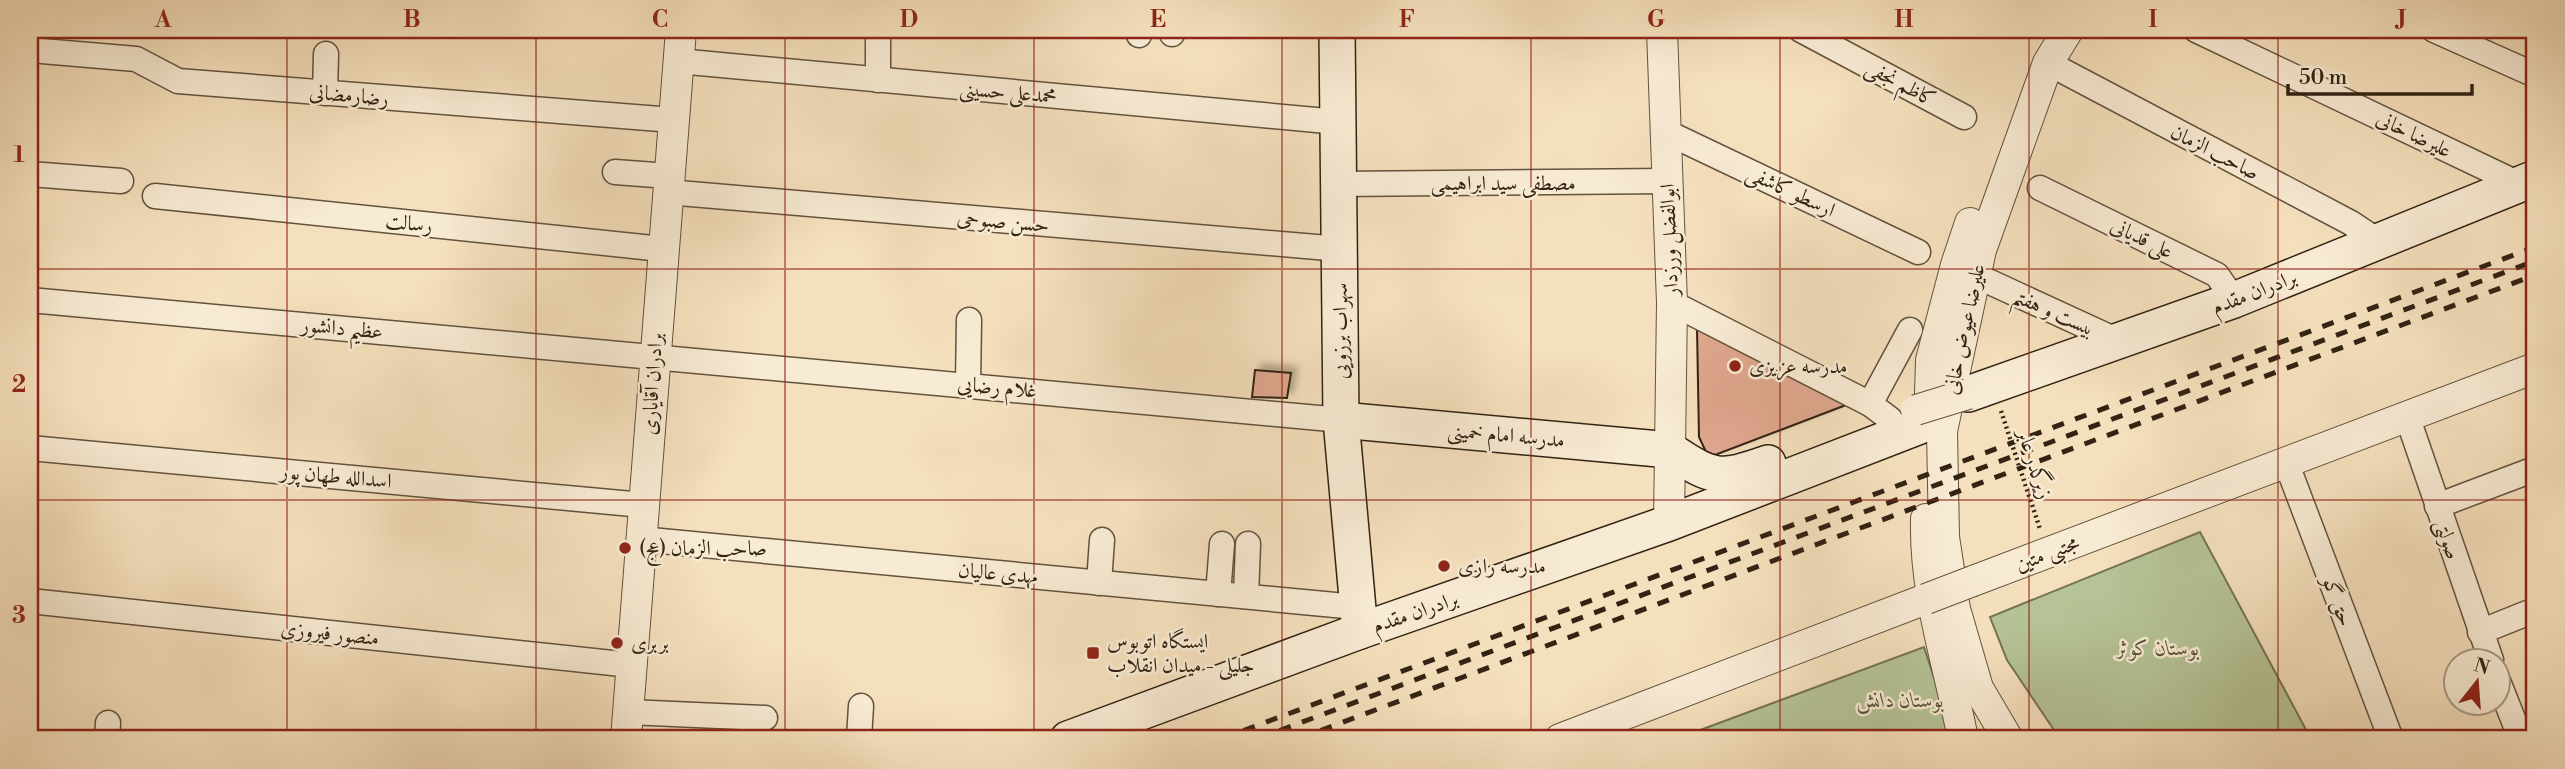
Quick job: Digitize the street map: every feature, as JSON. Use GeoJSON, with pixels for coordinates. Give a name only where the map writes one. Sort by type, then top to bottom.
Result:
{"type":"FeatureCollection","features":[{"type":"Feature","properties":{"kind":"main road","name":"سهراب برزویی"},"geometry":{"type":"LineString","coordinates":[[1337,30],[1341,420],[1359,627]]}},
{"type":"Feature","properties":{"kind":"main road","name":"برادران مقدم"},"geometry":{"type":"LineString","coordinates":[[1979,400],[2237,305],[2529,188]]}},
{"type":"Feature","properties":{"kind":"main road","name":"برادران مقدم"},"geometry":{"type":"LineString","coordinates":[[1068,739],[1359,627],[1669,523],[1899,418]]}},
{"type":"Feature","properties":{"kind":"main road"},"geometry":{"type":"LineString","coordinates":[[1670,450],[1700,470],[1731,476],[1899,418]]}},
{"type":"Feature","properties":{"kind":"main road","name":"مدرسه امام خمینی"},"geometry":{"type":"LineString","coordinates":[[1341,420],[1670,450]]}},
{"type":"Feature","properties":{"kind":"main road","name":"برادران مقدم"},"geometry":{"type":"LineString","coordinates":[[1106,739],[1359,627]]}},
{"type":"Feature","properties":{"kind":"street","name":"برادران آقایاری"},"geometry":{"type":"LineString","coordinates":[[627,725],[653,355],[681,30]]}},
{"type":"Feature","properties":{"kind":"street","name":"ابوالفضل ورزدار"},"geometry":{"type":"LineString","coordinates":[[1662,30],[1672,303],[1669,523]]}},
{"type":"Feature","properties":{"kind":"street","name":"کاظم نجفی"},"geometry":{"type":"LineString","coordinates":[[1801,30],[1964,117]]}},
{"type":"Feature","properties":{"kind":"street","name":"علیرضا عیوض خانی"},"geometry":{"type":"LineString","coordinates":[[1952,644],[1944,537],[1942,431],[1981,250],[2048,62],[2068,30]]}},
{"type":"Feature","properties":{"kind":"street","name":"علیرضا خانی"},"geometry":{"type":"LineString","coordinates":[[2196,30],[2529,188]]}},
{"type":"Feature","properties":{"kind":"street"},"geometry":{"type":"LineString","coordinates":[[2434,30],[2535,75]]}},
{"type":"Feature","properties":{"kind":"street"},"geometry":{"type":"LineString","coordinates":[[878,35],[878,80]]}},
{"type":"Feature","properties":{"kind":"street","name":"رضارمضانی"},"geometry":{"type":"LineString","coordinates":[[30,50],[136,59],[178,81],[673,120]]}},
{"type":"Feature","properties":{"kind":"street"},"geometry":{"type":"LineString","coordinates":[[325,93],[326,54]]}},
{"type":"Feature","properties":{"kind":"street","name":"محمدعلی حسینی"},"geometry":{"type":"LineString","coordinates":[[678,61],[1338,122]]}},
{"type":"Feature","properties":{"kind":"street","name":"صاحب الزمان"},"geometry":{"type":"LineString","coordinates":[[2048,62],[2351,223],[2384,247]]}},
{"type":"Feature","properties":{"kind":"street","name":"ارسطو کاشفی"},"geometry":{"type":"LineString","coordinates":[[1664,131],[1918,252]]}},
{"type":"Feature","properties":{"kind":"street","name":"حسن صبوحی"},"geometry":{"type":"LineString","coordinates":[[615,172],[668,184],[1340,249]]}},
{"type":"Feature","properties":{"kind":"street"},"geometry":{"type":"LineString","coordinates":[[30,174],[121,181]]}},
{"type":"Feature","properties":{"kind":"street","name":"مصطفی سید ابراهیمی"},"geometry":{"type":"LineString","coordinates":[[1339,184],[1667,181]]}},
{"type":"Feature","properties":{"kind":"street","name":"علی قدیانی"},"geometry":{"type":"LineString","coordinates":[[2040,188],[2217,275],[2237,305]]}},
{"type":"Feature","properties":{"kind":"street","name":"رسالت"},"geometry":{"type":"LineString","coordinates":[[155,196],[662,250]]}},
{"type":"Feature","properties":{"kind":"street","name":"بیست و هفتم"},"geometry":{"type":"LineString","coordinates":[[1990,282],[2120,346]]}},
{"type":"Feature","properties":{"kind":"street","name":"عظیم دانشور"},"geometry":{"type":"LineString","coordinates":[[30,300],[653,355]]}},
{"type":"Feature","properties":{"kind":"street"},"geometry":{"type":"LineString","coordinates":[[1672,303],[1899,418],[1979,400]]}},
{"type":"Feature","properties":{"kind":"street"},"geometry":{"type":"LineString","coordinates":[[968,384],[969,320]]}},
{"type":"Feature","properties":{"kind":"street"},"geometry":{"type":"LineString","coordinates":[[1899,418],[1910,330]]}},
{"type":"Feature","properties":{"kind":"street","name":"غلام رضایی"},"geometry":{"type":"LineString","coordinates":[[653,355],[1341,420]]}},
{"type":"Feature","properties":{"kind":"street","name":"مجتبی متین"},"geometry":{"type":"LineString","coordinates":[[1560,739],[2535,368]]}},
{"type":"Feature","properties":{"kind":"street","name":"صولتی"},"geometry":{"type":"LineString","coordinates":[[2407,416],[2486,646]]}},
{"type":"Feature","properties":{"kind":"street","name":"اسدالله طهان پور"},"geometry":{"type":"LineString","coordinates":[[30,448],[643,505]]}},
{"type":"Feature","properties":{"kind":"street","name":"حق گو"},"geometry":{"type":"LineString","coordinates":[[2286,463],[2391,739]]}},
{"type":"Feature","properties":{"kind":"street"},"geometry":{"type":"LineString","coordinates":[[2437,506],[2535,469]]}},
{"type":"Feature","properties":{"kind":"street","name":"مهدی عالیان"},"geometry":{"type":"LineString","coordinates":[[640,539],[1246,596],[1359,627]]}},
{"type":"Feature","properties":{"kind":"street"},"geometry":{"type":"LineString","coordinates":[[1100,583],[1102,540]]}},
{"type":"Feature","properties":{"kind":"street"},"geometry":{"type":"LineString","coordinates":[[1218,594],[1222,544]]}},
{"type":"Feature","properties":{"kind":"street"},"geometry":{"type":"LineString","coordinates":[[1246,596],[1248,544]]}},
{"type":"Feature","properties":{"kind":"street","name":"منصور فیروزی"},"geometry":{"type":"LineString","coordinates":[[30,601],[631,665]]}},
{"type":"Feature","properties":{"kind":"street"},"geometry":{"type":"LineString","coordinates":[[2480,632],[2535,610]]}},
{"type":"Feature","properties":{"kind":"street"},"geometry":{"type":"LineString","coordinates":[[1952,644],[1963,739]]}},
{"type":"Feature","properties":{"kind":"street"},"geometry":{"type":"LineString","coordinates":[[1952,644],[2008,739]]}},
{"type":"Feature","properties":{"kind":"street"},"geometry":{"type":"LineString","coordinates":[[859,739],[861,706]]}},
{"type":"Feature","properties":{"kind":"street"},"geometry":{"type":"LineString","coordinates":[[2512,715],[2522,739],[2535,735]]}},
{"type":"Feature","properties":{"kind":"street"},"geometry":{"type":"LineString","coordinates":[[627,725],[765,718]]}},
{"type":"Feature","properties":{"kind":"path","name":"زیرگدر عابر"},"geometry":{"type":"LineString","coordinates":[[1979,400],[2048,553]]}},
{"type":"Feature","properties":{"kind":"green space","name":"بوستان کوثر"},"geometry":{"type":"Polygon","coordinates":[[[2200,532],[2311,739],[2060,739],[2007,660],[1990,617],[2200,532]]]}},
{"type":"Feature","properties":{"kind":"green space","name":"بوستان دانش"},"geometry":{"type":"Polygon","coordinates":[[[1924,647],[1954,739],[1676,739],[1924,647]]]}},
{"type":"Feature","properties":{"kind":"building","name":"مدرسه عزیزی"},"geometry":{"type":"Polygon","coordinates":[[[1697,328],[1846,405],[1715,455],[1706,452],[1699,437],[1697,328]]]}},
{"type":"Feature","properties":{"kind":"building"},"geometry":{"type":"Polygon","coordinates":[[[1255,370],[1291,373],[1287,398],[1252,397],[1255,370]]]}},
{"type":"Feature","properties":{"kind":"railway"},"geometry":{"type":"LineString","coordinates":[[1221,739],[2535,247]]}},
{"type":"Feature","properties":{"kind":"railway"},"geometry":{"type":"LineString","coordinates":[[1257,739],[2535,261]]}},
{"type":"Feature","properties":{"kind":"railway"},"geometry":{"type":"LineString","coordinates":[[1298,739],[2535,275]]}},
{"type":"Feature","properties":{"kind":"place","name":"مدرسه عزیزی"},"geometry":{"type":"Point","coordinates":[1735,366]}},
{"type":"Feature","properties":{"kind":"place","name":"صاحب الزمان (عج)"},"geometry":{"type":"Point","coordinates":[625,548]}},
{"type":"Feature","properties":{"kind":"place","name":"مدرسه رازی"},"geometry":{"type":"Point","coordinates":[1444,566]}},
{"type":"Feature","properties":{"kind":"place","name":"بربری"},"geometry":{"type":"Point","coordinates":[617,643]}},
{"type":"Feature","properties":{"kind":"place","name":"ایستگاه اتوبوس جلیلی - میدان انقلاب"},"geometry":{"type":"Point","coordinates":[1093,653]}}]}
